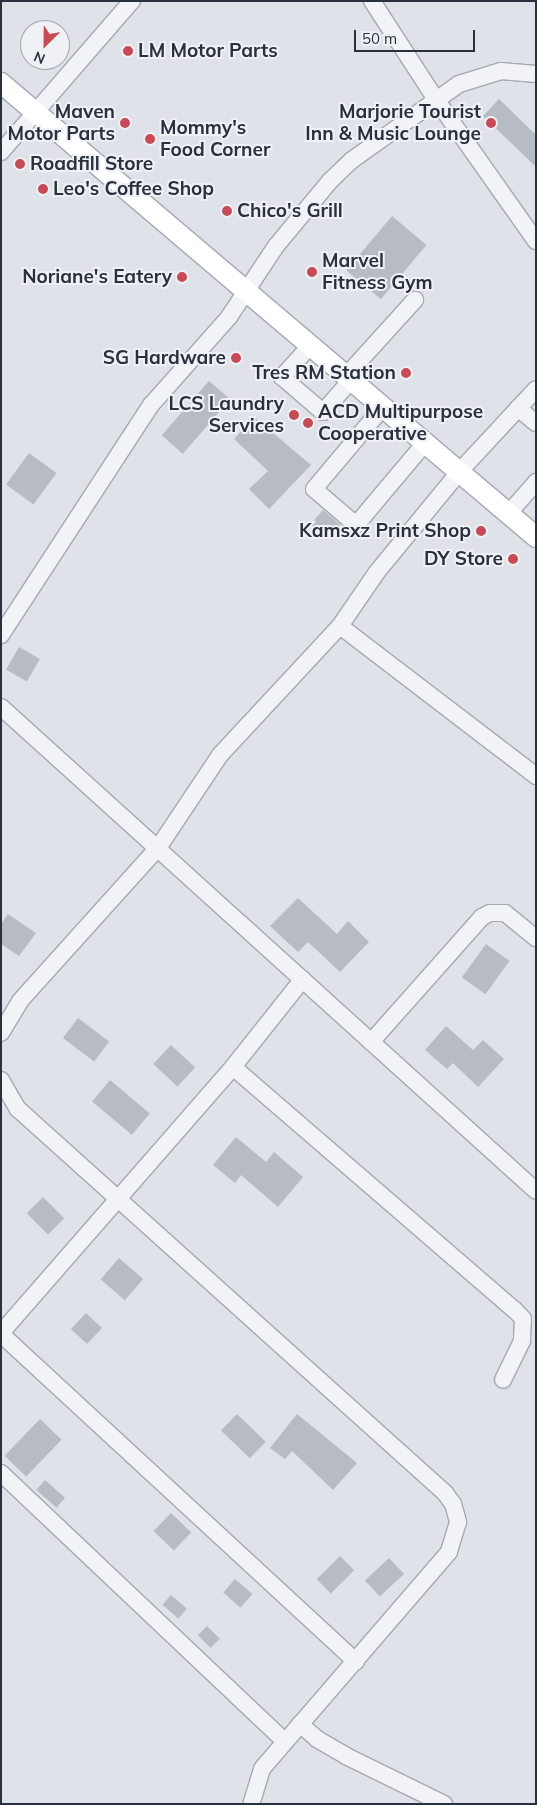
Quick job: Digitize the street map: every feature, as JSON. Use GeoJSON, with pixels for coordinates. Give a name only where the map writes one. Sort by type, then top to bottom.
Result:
{"type":"FeatureCollection","features":[{"type":"Feature","properties":{"kind":"main road"},"geometry":{"type":"LineString","coordinates":[[1,83],[536,537]]}},
{"type":"Feature","properties":{"kind":"street"},"geometry":{"type":"LineString","coordinates":[[1,152],[132,1]]}},
{"type":"Feature","properties":{"kind":"street"},"geometry":{"type":"LineString","coordinates":[[372,1],[435,98],[536,241]]}},
{"type":"Feature","properties":{"kind":"street"},"geometry":{"type":"LineString","coordinates":[[1,635],[151,405],[229,316],[276,246],[330,181],[352,160],[435,98],[459,84],[501,71],[536,74]]}},
{"type":"Feature","properties":{"kind":"street"},"geometry":{"type":"LineString","coordinates":[[310,346],[282,377],[323,412],[415,300]]}},
{"type":"Feature","properties":{"kind":"street"},"geometry":{"type":"LineString","coordinates":[[1,1034],[20,1001],[158,848],[220,755],[340,626],[377,572],[459,472],[536,389]]}},
{"type":"Feature","properties":{"kind":"street"},"geometry":{"type":"LineString","coordinates":[[383,407],[314,489],[356,525],[425,443]]}},
{"type":"Feature","properties":{"kind":"street"},"geometry":{"type":"LineString","coordinates":[[518,408],[536,423]]}},
{"type":"Feature","properties":{"kind":"street"},"geometry":{"type":"LineString","coordinates":[[508,514],[536,482]]}},
{"type":"Feature","properties":{"kind":"street"},"geometry":{"type":"LineString","coordinates":[[340,626],[536,776]]}},
{"type":"Feature","properties":{"kind":"street"},"geometry":{"type":"LineString","coordinates":[[1,708],[536,1191]]}},
{"type":"Feature","properties":{"kind":"street"},"geometry":{"type":"LineString","coordinates":[[371,1042],[482,917],[490,913],[505,912],[536,938]]}},
{"type":"Feature","properties":{"kind":"street"},"geometry":{"type":"LineString","coordinates":[[303,979],[233,1067],[1,1333],[356,1662]]}},
{"type":"Feature","properties":{"kind":"street"},"geometry":{"type":"LineString","coordinates":[[233,1067],[515,1310],[523,1319],[522,1341],[503,1380]]}},
{"type":"Feature","properties":{"kind":"street"},"geometry":{"type":"LineString","coordinates":[[1,1080],[18,1109],[445,1493],[453,1504],[458,1522],[449,1552],[356,1662],[284,1741],[262,1769],[251,1804]]}},
{"type":"Feature","properties":{"kind":"street"},"geometry":{"type":"LineString","coordinates":[[1,1473],[284,1741]]}},
{"type":"Feature","properties":{"kind":"street"},"geometry":{"type":"LineString","coordinates":[[300,1724],[317,1739],[346,1756],[444,1804]]}},
{"type":"Feature","properties":{"kind":"building"},"geometry":{"type":"Polygon","coordinates":[[[499,99],[536,135],[536,167],[483,116],[499,99]]]}},
{"type":"Feature","properties":{"kind":"building"},"geometry":{"type":"Polygon","coordinates":[[[392,216],[426,245],[381,299],[346,270],[392,216]]]}},
{"type":"Feature","properties":{"kind":"building"},"geometry":{"type":"Polygon","coordinates":[[[209,381],[230,399],[183,454],[162,435],[209,381]]]}},
{"type":"Feature","properties":{"kind":"building"},"geometry":{"type":"Polygon","coordinates":[[[254,417],[311,465],[269,509],[249,489],[268,471],[234,439],[254,417]]]}},
{"type":"Feature","properties":{"kind":"building"},"geometry":{"type":"Polygon","coordinates":[[[29,453],[57,473],[34,505],[6,485],[29,453]]]}},
{"type":"Feature","properties":{"kind":"building"},"geometry":{"type":"Polygon","coordinates":[[[323,510],[340,525],[328,539],[311,524],[323,510]]]}},
{"type":"Feature","properties":{"kind":"building"},"geometry":{"type":"Polygon","coordinates":[[[19,647],[40,659],[27,682],[6,670],[19,647]]]}},
{"type":"Feature","properties":{"kind":"building"},"geometry":{"type":"Polygon","coordinates":[[[298,898],[337,934],[348,921],[369,942],[340,972],[308,942],[298,952],[270,926],[298,898]]]}},
{"type":"Feature","properties":{"kind":"building"},"geometry":{"type":"Polygon","coordinates":[[[8,914],[36,933],[19,956],[1,944],[1,924],[8,914]]]}},
{"type":"Feature","properties":{"kind":"building"},"geometry":{"type":"Polygon","coordinates":[[[486,944],[509,961],[485,994],[462,977],[486,944]]]}},
{"type":"Feature","properties":{"kind":"building"},"geometry":{"type":"Polygon","coordinates":[[[78,1018],[109,1041],[94,1061],[63,1038],[78,1018]]]}},
{"type":"Feature","properties":{"kind":"building"},"geometry":{"type":"Polygon","coordinates":[[[446,1026],[473,1050],[483,1040],[504,1059],[478,1087],[453,1063],[447,1069],[425,1050],[446,1026]]]}},
{"type":"Feature","properties":{"kind":"building"},"geometry":{"type":"Polygon","coordinates":[[[171,1045],[195,1068],[177,1087],[153,1064],[171,1045]]]}},
{"type":"Feature","properties":{"kind":"building"},"geometry":{"type":"Polygon","coordinates":[[[110,1080],[150,1113],[132,1135],[92,1101],[110,1080]]]}},
{"type":"Feature","properties":{"kind":"building"},"geometry":{"type":"Polygon","coordinates":[[[236,1137],[266,1162],[274,1152],[303,1177],[278,1207],[241,1175],[235,1183],[213,1165],[236,1137]]]}},
{"type":"Feature","properties":{"kind":"building"},"geometry":{"type":"Polygon","coordinates":[[[43,1197],[64,1218],[48,1234],[27,1213],[43,1197]]]}},
{"type":"Feature","properties":{"kind":"building"},"geometry":{"type":"Polygon","coordinates":[[[119,1258],[143,1279],[125,1300],[101,1279],[119,1258]]]}},
{"type":"Feature","properties":{"kind":"building"},"geometry":{"type":"Polygon","coordinates":[[[86,1313],[102,1328],[87,1344],[71,1329],[86,1313]]]}},
{"type":"Feature","properties":{"kind":"building"},"geometry":{"type":"Polygon","coordinates":[[[237,1414],[266,1442],[250,1458],[221,1431],[237,1414]]]}},
{"type":"Feature","properties":{"kind":"building"},"geometry":{"type":"Polygon","coordinates":[[[297,1414],[357,1463],[333,1490],[292,1451],[285,1459],[270,1448],[297,1414]]]}},
{"type":"Feature","properties":{"kind":"building"},"geometry":{"type":"Polygon","coordinates":[[[40,1419],[62,1440],[26,1477],[5,1456],[40,1419]]]}},
{"type":"Feature","properties":{"kind":"building"},"geometry":{"type":"Polygon","coordinates":[[[45,1480],[65,1498],[56,1508],[36,1490],[45,1480]]]}},
{"type":"Feature","properties":{"kind":"building"},"geometry":{"type":"Polygon","coordinates":[[[171,1513],[191,1532],[174,1550],[154,1531],[171,1513]]]}},
{"type":"Feature","properties":{"kind":"building"},"geometry":{"type":"Polygon","coordinates":[[[340,1556],[354,1570],[331,1593],[317,1579],[340,1556]]]}},
{"type":"Feature","properties":{"kind":"building"},"geometry":{"type":"Polygon","coordinates":[[[389,1558],[404,1574],[380,1597],[365,1581],[389,1558]]]}},
{"type":"Feature","properties":{"kind":"building"},"geometry":{"type":"Polygon","coordinates":[[[235,1579],[252,1594],[241,1608],[223,1593],[235,1579]]]}},
{"type":"Feature","properties":{"kind":"building"},"geometry":{"type":"Polygon","coordinates":[[[171,1595],[187,1609],[178,1619],[162,1605],[171,1595]]]}},
{"type":"Feature","properties":{"kind":"building"},"geometry":{"type":"Polygon","coordinates":[[[207,1626],[220,1639],[211,1648],[198,1635],[207,1626]]]}},
{"type":"Feature","properties":{"kind":"place","name":"LM Motor Parts"},"geometry":{"type":"Point","coordinates":[128,51]}},
{"type":"Feature","properties":{"kind":"place","name":"Maven Motor Parts"},"geometry":{"type":"Point","coordinates":[125,123]}},
{"type":"Feature","properties":{"kind":"place","name":"Marjorie Tourist Inn & Music Lounge"},"geometry":{"type":"Point","coordinates":[491,123]}},
{"type":"Feature","properties":{"kind":"place","name":"Mommy's Food Corner"},"geometry":{"type":"Point","coordinates":[150,139]}},
{"type":"Feature","properties":{"kind":"place","name":"Roadfill Store"},"geometry":{"type":"Point","coordinates":[20,164]}},
{"type":"Feature","properties":{"kind":"place","name":"Leo's Coffee Shop"},"geometry":{"type":"Point","coordinates":[43,189]}},
{"type":"Feature","properties":{"kind":"place","name":"Chico's Grill"},"geometry":{"type":"Point","coordinates":[227,211]}},
{"type":"Feature","properties":{"kind":"place","name":"Marvel Fitness Gym"},"geometry":{"type":"Point","coordinates":[312,272]}},
{"type":"Feature","properties":{"kind":"place","name":"Noriane's Eatery"},"geometry":{"type":"Point","coordinates":[182,277]}},
{"type":"Feature","properties":{"kind":"place","name":"SG Hardware"},"geometry":{"type":"Point","coordinates":[236,358]}},
{"type":"Feature","properties":{"kind":"place","name":"Tres RM Station"},"geometry":{"type":"Point","coordinates":[406,373]}},
{"type":"Feature","properties":{"kind":"place","name":"LCS Laundry Services"},"geometry":{"type":"Point","coordinates":[294,415]}},
{"type":"Feature","properties":{"kind":"place","name":"ACD Multipurpose Cooperative"},"geometry":{"type":"Point","coordinates":[308,423]}},
{"type":"Feature","properties":{"kind":"place","name":"Kamsxz Print Shop"},"geometry":{"type":"Point","coordinates":[481,531]}},
{"type":"Feature","properties":{"kind":"place","name":"DY Store"},"geometry":{"type":"Point","coordinates":[513,559]}}]}
